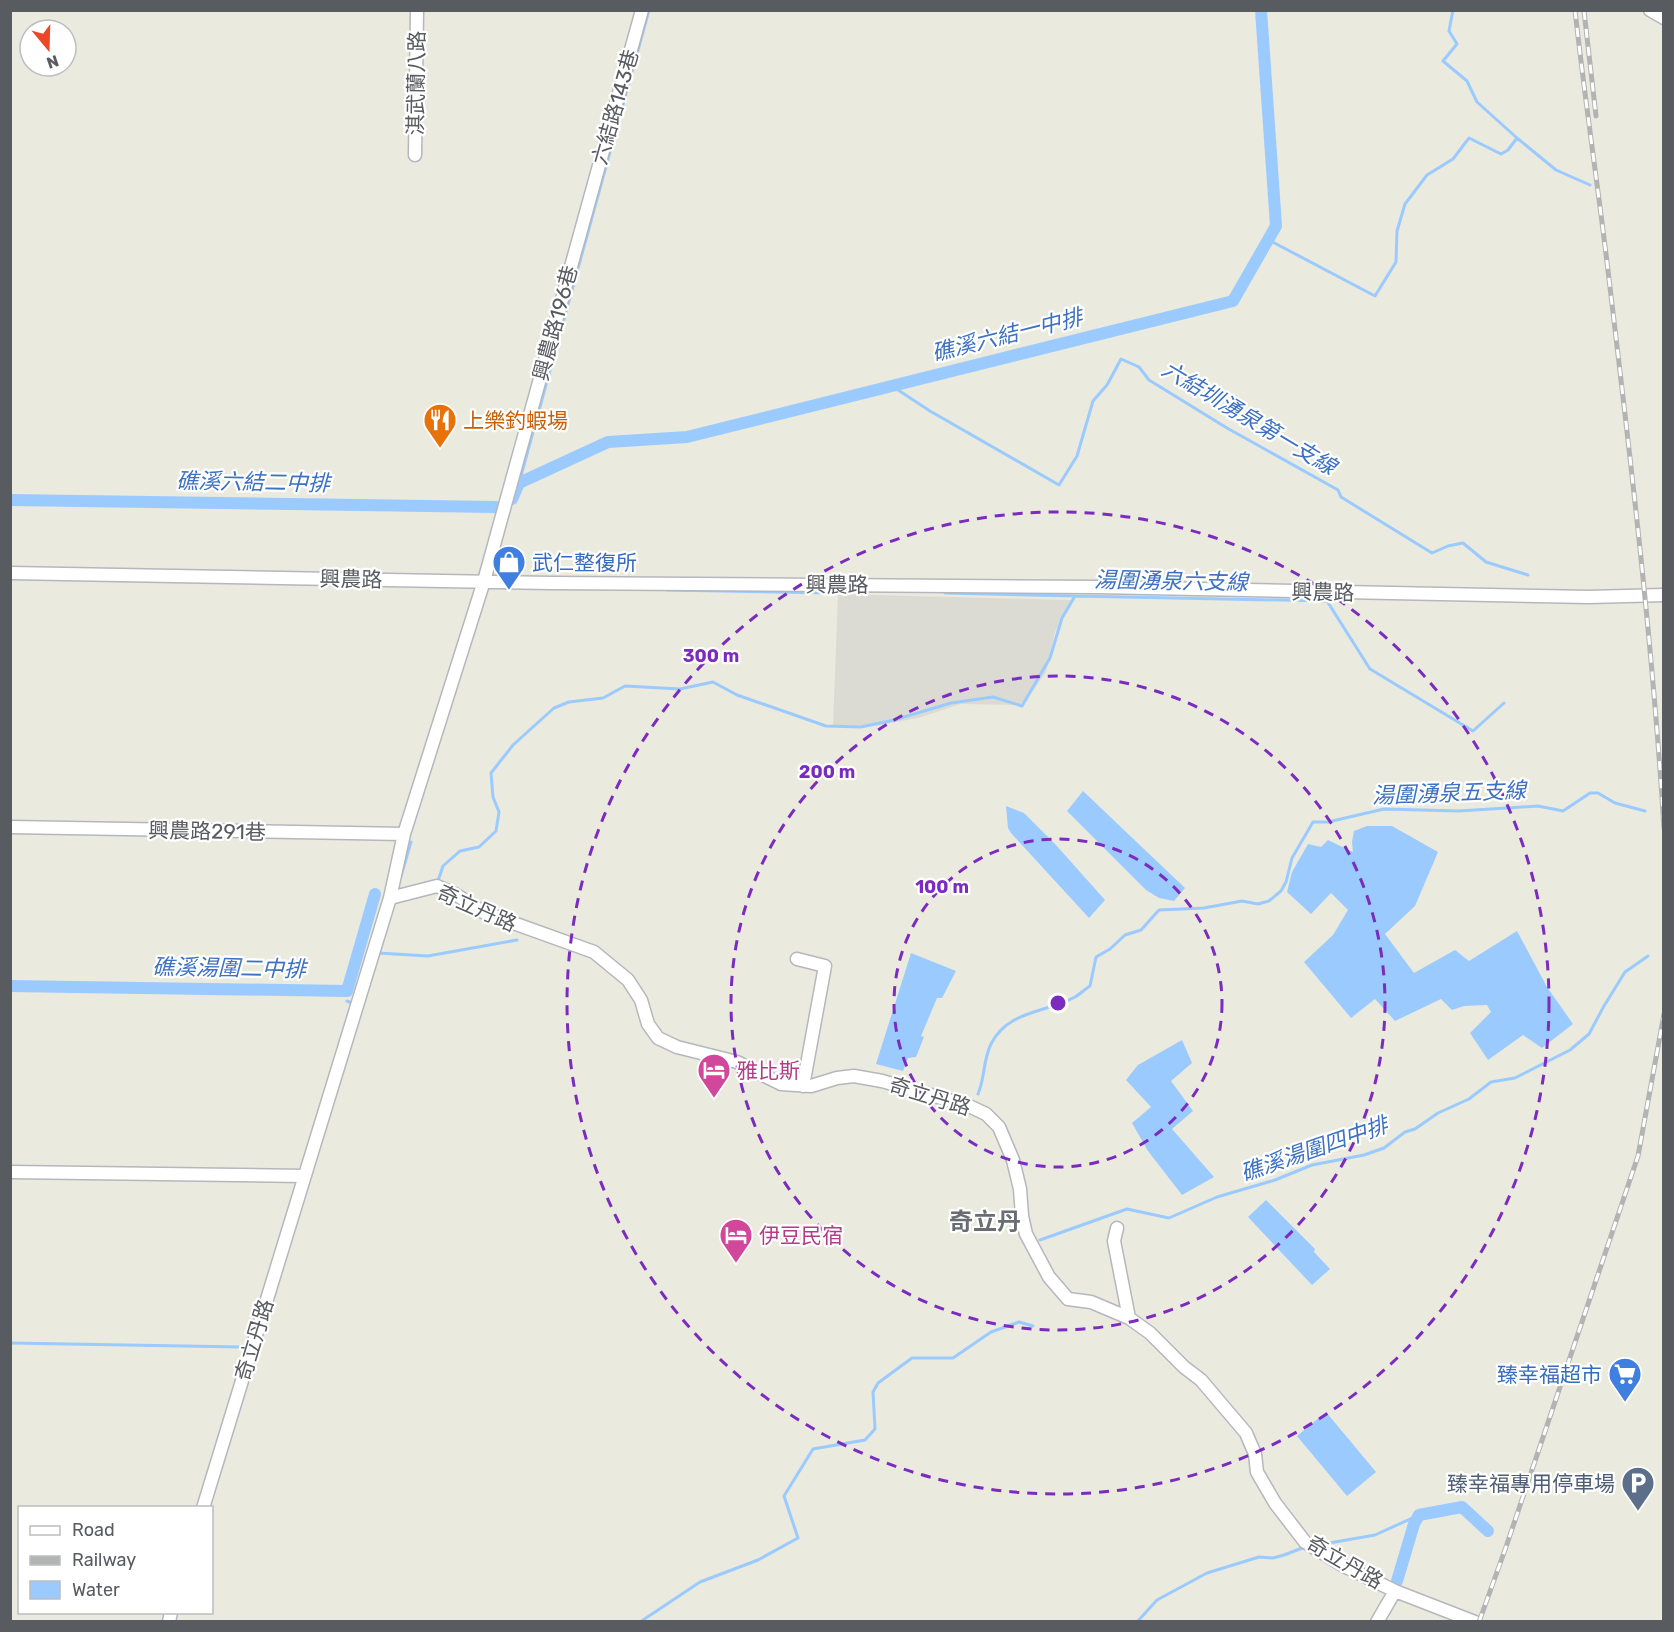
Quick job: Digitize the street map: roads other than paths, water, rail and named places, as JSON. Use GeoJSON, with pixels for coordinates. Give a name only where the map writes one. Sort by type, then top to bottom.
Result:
{"type":"FeatureCollection","features":[{"type":"Feature","properties":{"kind":"street","name":"淇武蘭八路"},"geometry":{"type":"LineString","coordinates":[[415,155],[417,10]]}},
{"type":"Feature","properties":{"kind":"street","name":"六結路143巷"},"geometry":{"type":"LineString","coordinates":[[588,203],[642,10]]}},
{"type":"Feature","properties":{"kind":"street"},"geometry":{"type":"LineString","coordinates":[[1650,10],[1664,18]]}},
{"type":"Feature","properties":{"kind":"street","name":"興農路196巷"},"geometry":{"type":"LineString","coordinates":[[484,581],[588,203]]}},
{"type":"Feature","properties":{"kind":"street","name":"興農路"},"geometry":{"type":"LineString","coordinates":[[10,573],[484,581],[1097,587],[1589,597],[1664,595]]}},
{"type":"Feature","properties":{"kind":"street","name":"奇立丹路"},"geometry":{"type":"LineString","coordinates":[[204,1506],[390,898],[404,834],[484,581]]}},
{"type":"Feature","properties":{"kind":"street","name":"興農路291巷"},"geometry":{"type":"LineString","coordinates":[[10,827],[404,834]]}},
{"type":"Feature","properties":{"kind":"street","name":"奇立丹路"},"geometry":{"type":"LineString","coordinates":[[390,898],[436,886],[492,916],[594,952],[628,980],[641,1000],[648,1024],[658,1038],[677,1047],[736,1062],[781,1084],[803,1086],[854,1076],[882,1081],[969,1106],[986,1114],[999,1127],[1007,1142],[1020,1189],[1026,1234],[1049,1277],[1068,1299],[1091,1302],[1129,1317],[1201,1380],[1245,1433],[1255,1454],[1257,1472],[1275,1503],[1305,1542],[1344,1566],[1395,1590],[1475,1622]]}},
{"type":"Feature","properties":{"kind":"street"},"geometry":{"type":"LineString","coordinates":[[797,959],[825,966],[803,1086]]}},
{"type":"Feature","properties":{"kind":"street"},"geometry":{"type":"LineString","coordinates":[[10,1172],[304,1176]]}},
{"type":"Feature","properties":{"kind":"street"},"geometry":{"type":"LineString","coordinates":[[1117,1228],[1114,1241],[1129,1317]]}},
{"type":"Feature","properties":{"kind":"street"},"geometry":{"type":"LineString","coordinates":[[1377,1622],[1395,1590]]}},
{"type":"Feature","properties":{"kind":"water"},"geometry":{"type":"Polygon","coordinates":[[[1083,791],[1185,888],[1174,901],[1159,898],[1146,890],[1067,811],[1083,791]]]}},
{"type":"Feature","properties":{"kind":"water"},"geometry":{"type":"Polygon","coordinates":[[[1006,806],[1024,813],[1105,900],[1089,918],[1011,833],[1008,828],[1006,806]]]}},
{"type":"Feature","properties":{"kind":"water"},"geometry":{"type":"Polygon","coordinates":[[[1367,826],[1392,826],[1438,852],[1415,906],[1385,934],[1414,973],[1455,950],[1469,961],[1517,931],[1547,987],[1573,1024],[1542,1048],[1523,1035],[1488,1060],[1470,1033],[1491,1012],[1487,1005],[1464,1006],[1452,1010],[1441,999],[1395,1021],[1375,999],[1351,1018],[1304,962],[1333,935],[1348,910],[1331,893],[1311,914],[1287,892],[1292,872],[1308,844],[1321,847],[1328,840],[1353,852],[1354,831],[1367,826]]]}},
{"type":"Feature","properties":{"kind":"water"},"geometry":{"type":"Polygon","coordinates":[[[911,953],[956,971],[942,998],[937,998],[921,1036],[924,1037],[916,1057],[908,1058],[903,1071],[876,1064],[911,953]]]}},
{"type":"Feature","properties":{"kind":"water"},"geometry":{"type":"Polygon","coordinates":[[[1182,1040],[1192,1063],[1171,1081],[1193,1111],[1172,1129],[1214,1177],[1182,1195],[1148,1151],[1132,1123],[1151,1107],[1126,1080],[1138,1065],[1182,1040]]]}},
{"type":"Feature","properties":{"kind":"water"},"geometry":{"type":"Polygon","coordinates":[[[1266,1200],[1315,1249],[1314,1252],[1330,1269],[1312,1285],[1248,1217],[1266,1200]]]}},
{"type":"Feature","properties":{"kind":"water"},"geometry":{"type":"Polygon","coordinates":[[[1326,1412],[1376,1472],[1347,1496],[1297,1436],[1326,1412]]]}},
{"type":"Feature","properties":{"kind":"waterway"},"geometry":{"type":"LineString","coordinates":[[519,483],[649,10]]}},
{"type":"Feature","properties":{"kind":"waterway","name":"礁溪六結一中排"},"geometry":{"type":"LineString","coordinates":[[512,499],[519,483],[608,442],[687,437],[1233,301],[1276,226],[1261,10]]}},
{"type":"Feature","properties":{"kind":"waterway"},"geometry":{"type":"LineString","coordinates":[[1453,10],[1449,31],[1457,44],[1443,61],[1467,81],[1477,102],[1517,138],[1556,170],[1590,185]]}},
{"type":"Feature","properties":{"kind":"waterway"},"geometry":{"type":"LineString","coordinates":[[1265,238],[1375,296],[1396,262],[1397,231],[1405,204],[1427,175],[1453,159],[1469,138],[1501,154],[1508,150],[1517,138]]}},
{"type":"Feature","properties":{"kind":"waterway","name":"六結圳湧泉第一支線"},"geometry":{"type":"LineString","coordinates":[[892,386],[930,411],[1059,485],[1077,456],[1093,401],[1107,385],[1121,359],[1139,367],[1149,380],[1227,428],[1338,490],[1341,497],[1432,553],[1463,543],[1486,562],[1528,575]]}},
{"type":"Feature","properties":{"kind":"waterway","name":"礁溪六結二中排"},"geometry":{"type":"LineString","coordinates":[[10,500],[496,507]]}},
{"type":"Feature","properties":{"kind":"waterway"},"geometry":{"type":"LineString","coordinates":[[667,590],[833,593]]}},
{"type":"Feature","properties":{"kind":"waterway"},"geometry":{"type":"LineString","coordinates":[[945,593],[1075,596]]}},
{"type":"Feature","properties":{"kind":"waterway","name":"湯圍湧泉六支線"},"geometry":{"type":"LineString","coordinates":[[437,884],[443,866],[460,851],[479,847],[496,831],[499,812],[493,797],[491,773],[513,745],[554,708],[569,702],[603,698],[625,686],[680,689],[713,682],[737,695],[826,726],[861,727],[951,703],[993,697],[1022,706],[1050,658],[1062,618],[1075,596],[1327,601],[1370,669],[1473,731],[1504,703]]}},
{"type":"Feature","properties":{"kind":"waterway","name":"湯圍湧泉五支線"},"geometry":{"type":"LineString","coordinates":[[978,1094],[988,1050],[998,1033],[1007,1025],[1017,1018],[1075,997],[1090,986],[1096,957],[1110,949],[1125,935],[1141,930],[1159,910],[1204,908],[1242,901],[1258,904],[1269,901],[1281,891],[1286,882],[1292,858],[1313,822],[1328,822],[1384,809],[1459,811],[1538,806],[1563,811],[1590,793],[1598,793],[1615,803],[1645,811]]}},
{"type":"Feature","properties":{"kind":"waterway"},"geometry":{"type":"LineString","coordinates":[[401,876],[411,842]]}},
{"type":"Feature","properties":{"kind":"waterway","name":"礁溪湯圍二中排"},"geometry":{"type":"LineString","coordinates":[[10,986],[347,991],[375,894]]}},
{"type":"Feature","properties":{"kind":"waterway"},"geometry":{"type":"LineString","coordinates":[[378,956],[378,953],[428,956],[517,940]]}},
{"type":"Feature","properties":{"kind":"waterway","name":"礁溪湯圍四中排"},"geometry":{"type":"LineString","coordinates":[[1040,1240],[1127,1209],[1169,1218],[1217,1197],[1275,1180],[1312,1165],[1364,1155],[1384,1148],[1405,1132],[1415,1129],[1438,1113],[1469,1099],[1491,1082],[1515,1078],[1570,1050],[1589,1034],[1625,972],[1648,956]]}},
{"type":"Feature","properties":{"kind":"waterway"},"geometry":{"type":"LineString","coordinates":[[347,1001],[354,1004]]}},
{"type":"Feature","properties":{"kind":"waterway"},"geometry":{"type":"LineString","coordinates":[[640,1622],[700,1582],[758,1560],[798,1538],[784,1496],[813,1449],[865,1440],[875,1429],[873,1392],[878,1383],[912,1358],[953,1358],[991,1332],[1019,1322],[1033,1326]]}},
{"type":"Feature","properties":{"kind":"waterway"},"geometry":{"type":"LineString","coordinates":[[10,1343],[242,1347]]}},
{"type":"Feature","properties":{"kind":"waterway"},"geometry":{"type":"LineString","coordinates":[[1397,1581],[1414,1524],[1419,1515],[1462,1507],[1488,1531]]}},
{"type":"Feature","properties":{"kind":"waterway"},"geometry":{"type":"LineString","coordinates":[[1318,1545],[1375,1535],[1419,1515]]}},
{"type":"Feature","properties":{"kind":"waterway"},"geometry":{"type":"LineString","coordinates":[[1137,1622],[1157,1600],[1207,1573],[1259,1557],[1273,1558],[1305,1547]]}},
{"type":"Feature","properties":{"kind":"railway"},"geometry":{"type":"LineString","coordinates":[[1575,10],[1639,541],[1664,828]]}},
{"type":"Feature","properties":{"kind":"railway"},"geometry":{"type":"LineString","coordinates":[[1584,11],[1596,116]]}},
{"type":"Feature","properties":{"kind":"railway"},"geometry":{"type":"LineString","coordinates":[[1479,1622],[1638,1156],[1664,1014]]}},
{"type":"Feature","properties":{"kind":"place","name":"上樂釣蝦場"},"geometry":{"type":"Point","coordinates":[440,449]}},
{"type":"Feature","properties":{"kind":"place","name":"武仁整復所"},"geometry":{"type":"Point","coordinates":[509,591]}},
{"type":"Feature","properties":{"kind":"place","name":"雅比斯"},"geometry":{"type":"Point","coordinates":[714,1099]}},
{"type":"Feature","properties":{"kind":"place","name":"伊豆民宿"},"geometry":{"type":"Point","coordinates":[736,1264]}},
{"type":"Feature","properties":{"kind":"place","name":"臻幸福超市"},"geometry":{"type":"Point","coordinates":[1625,1403]}},
{"type":"Feature","properties":{"kind":"place","name":"臻幸福專用停車場"},"geometry":{"type":"Point","coordinates":[1638,1512]}},
{"type":"Feature","properties":{"kind":"district","name":"奇立丹"},"geometry":{"type":"Point","coordinates":[985,1222]}}]}
